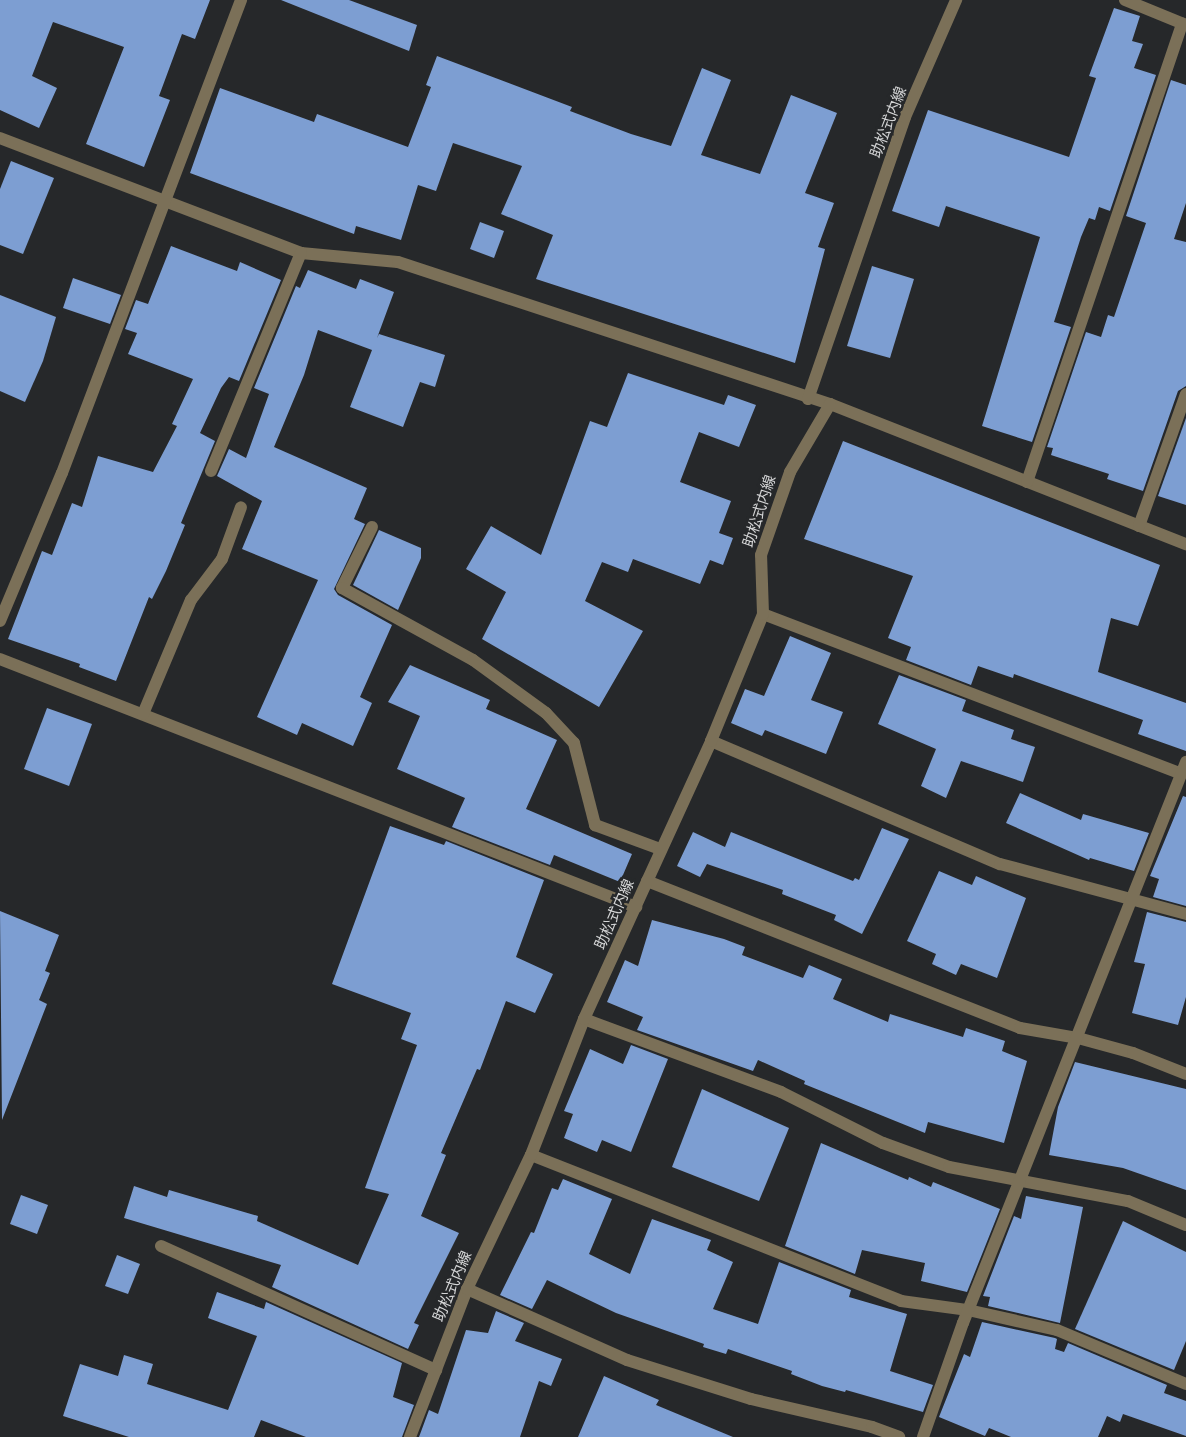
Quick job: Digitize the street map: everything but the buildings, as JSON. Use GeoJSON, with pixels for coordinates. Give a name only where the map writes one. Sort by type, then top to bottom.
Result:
{"type":"FeatureCollection","features":[{"type":"Feature","properties":{"kind":"street"},"geometry":{"type":"LineString","coordinates":[[0,621],[62,474],[241,0]]}},
{"type":"Feature","properties":{"kind":"street","name":"助松式内線"},"geometry":{"type":"LineString","coordinates":[[808,399],[905,117],[956,0]]}},
{"type":"Feature","properties":{"kind":"street"},"geometry":{"type":"LineString","coordinates":[[1026,482],[1184,24],[1125,0]]}},
{"type":"Feature","properties":{"kind":"street"},"geometry":{"type":"LineString","coordinates":[[0,138],[302,253],[398,262],[808,399],[830,404],[1186,544]]}},
{"type":"Feature","properties":{"kind":"street"},"geometry":{"type":"LineString","coordinates":[[211,471],[302,253]]}},
{"type":"Feature","properties":{"kind":"street"},"geometry":{"type":"LineString","coordinates":[[1139,526],[1186,394]]}},
{"type":"Feature","properties":{"kind":"street","name":"助松式内線"},"geometry":{"type":"LineString","coordinates":[[410,1437],[467,1289],[531,1155],[584,1019],[710,741],[763,614],[761,555],[790,472],[830,404]]}},
{"type":"Feature","properties":{"kind":"street"},"geometry":{"type":"LineString","coordinates":[[143,714],[191,600],[222,559],[241,507]]}},
{"type":"Feature","properties":{"kind":"street"},"geometry":{"type":"LineString","coordinates":[[372,526],[342,588],[473,660],[546,713],[574,743],[595,825],[660,849]]}},
{"type":"Feature","properties":{"kind":"street"},"geometry":{"type":"LineString","coordinates":[[763,614],[1184,768],[968,1310],[923,1437]]}},
{"type":"Feature","properties":{"kind":"street"},"geometry":{"type":"LineString","coordinates":[[0,659],[636,907]]}},
{"type":"Feature","properties":{"kind":"street"},"geometry":{"type":"LineString","coordinates":[[710,741],[1000,864],[1131,902],[1186,914]]}},
{"type":"Feature","properties":{"kind":"street"},"geometry":{"type":"LineString","coordinates":[[647,881],[1020,1028],[1078,1038],[1133,1053],[1186,1074]]}},
{"type":"Feature","properties":{"kind":"street"},"geometry":{"type":"LineString","coordinates":[[584,1019],[781,1092],[882,1143],[949,1167],[1128,1201],[1186,1225]]}},
{"type":"Feature","properties":{"kind":"street"},"geometry":{"type":"LineString","coordinates":[[531,1155],[901,1301],[968,1310],[1057,1330],[1186,1384]]}},
{"type":"Feature","properties":{"kind":"street"},"geometry":{"type":"LineString","coordinates":[[161,1246],[436,1370]]}},
{"type":"Feature","properties":{"kind":"street"},"geometry":{"type":"LineString","coordinates":[[467,1289],[627,1360],[751,1399],[872,1427],[899,1437]]}}]}
